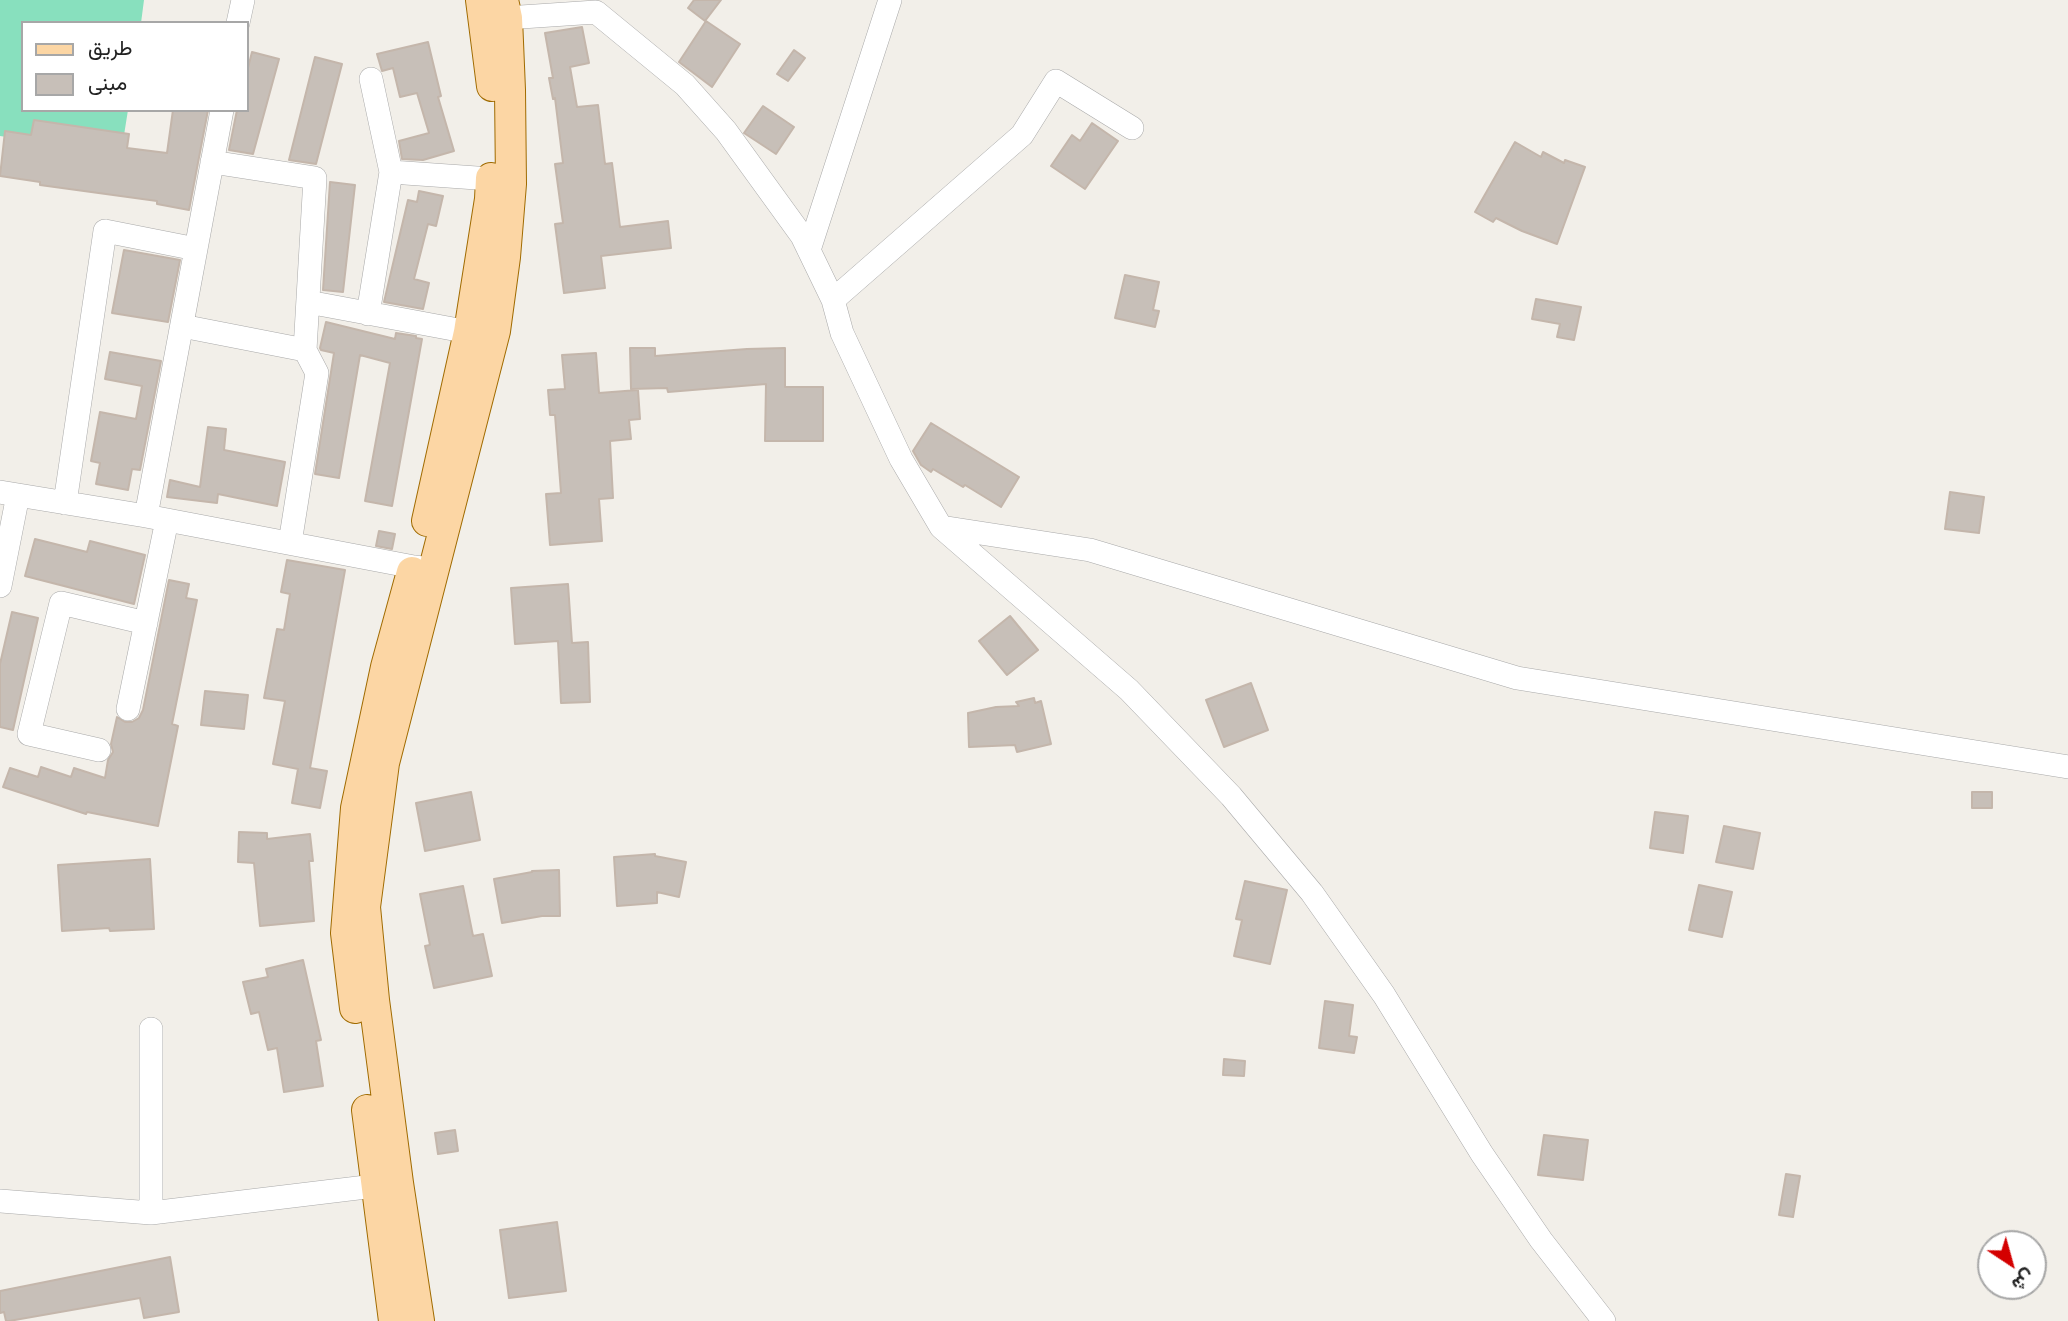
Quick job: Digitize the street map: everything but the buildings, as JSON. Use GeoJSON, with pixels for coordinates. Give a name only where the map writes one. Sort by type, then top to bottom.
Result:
{"type":"FeatureCollection","features":[{"type":"Feature","properties":{"kind":"main road"},"geometry":{"type":"LineString","coordinates":[[482,332],[491,179],[494,9]]}},
{"type":"Feature","properties":{"kind":"main road"},"geometry":{"type":"LineString","coordinates":[[419,1321],[387,1184],[346,933],[356,808],[386,667],[424,568],[426,524],[505,257],[510,184],[510,90],[494,9]]}},
{"type":"Feature","properties":{"kind":"main road"},"geometry":{"type":"LineString","coordinates":[[387,1184],[394,1321]]}},
{"type":"Feature","properties":{"kind":"street"},"geometry":{"type":"LineString","coordinates":[[238,21],[243,0]]}},
{"type":"Feature","properties":{"kind":"street"},"geometry":{"type":"LineString","coordinates":[[809,250],[890,0]]}},
{"type":"Feature","properties":{"kind":"street"},"geometry":{"type":"LineString","coordinates":[[494,9],[596,12],[685,86],[733,141],[802,236],[833,300],[842,333],[901,459],[941,527],[1129,690],[1231,796],[1312,893],[1384,995],[1482,1154],[1541,1240],[1604,1321]]}},
{"type":"Feature","properties":{"kind":"street"},"geometry":{"type":"LineString","coordinates":[[368,314],[391,172],[371,79]]}},
{"type":"Feature","properties":{"kind":"street"},"geometry":{"type":"LineString","coordinates":[[833,300],[1022,135],[1056,81],[1132,128]]}},
{"type":"Feature","properties":{"kind":"street"},"geometry":{"type":"LineString","coordinates":[[128,709],[145,623],[182,326],[222,112]]}},
{"type":"Feature","properties":{"kind":"street"},"geometry":{"type":"LineString","coordinates":[[212,162],[315,178],[305,351],[317,373],[290,544]]}},
{"type":"Feature","properties":{"kind":"street"},"geometry":{"type":"LineString","coordinates":[[391,172],[491,179]]}},
{"type":"Feature","properties":{"kind":"street"},"geometry":{"type":"LineString","coordinates":[[65,503],[105,231],[196,249]]}},
{"type":"Feature","properties":{"kind":"street"},"geometry":{"type":"LineString","coordinates":[[308,302],[482,332]]}},
{"type":"Feature","properties":{"kind":"street"},"geometry":{"type":"LineString","coordinates":[[182,326],[305,351]]}},
{"type":"Feature","properties":{"kind":"street"},"geometry":{"type":"LineString","coordinates":[[0,586],[9,494],[157,518],[424,568]]}},
{"type":"Feature","properties":{"kind":"street"},"geometry":{"type":"LineString","coordinates":[[941,527],[1090,550],[1517,678],[2068,767]]}},
{"type":"Feature","properties":{"kind":"street"},"geometry":{"type":"LineString","coordinates":[[99,750],[29,734],[61,603],[145,623]]}},
{"type":"Feature","properties":{"kind":"street"},"geometry":{"type":"LineString","coordinates":[[150,1213],[151,1029]]}},
{"type":"Feature","properties":{"kind":"street"},"geometry":{"type":"LineString","coordinates":[[0,1201],[150,1213],[387,1184]]}},
{"type":"Feature","properties":{"kind":"green space"},"geometry":{"type":"Polygon","coordinates":[[[0,0],[144,0],[141,21],[21,21],[21,112],[128,112],[121,154],[0,136],[0,0]]]}}]}
